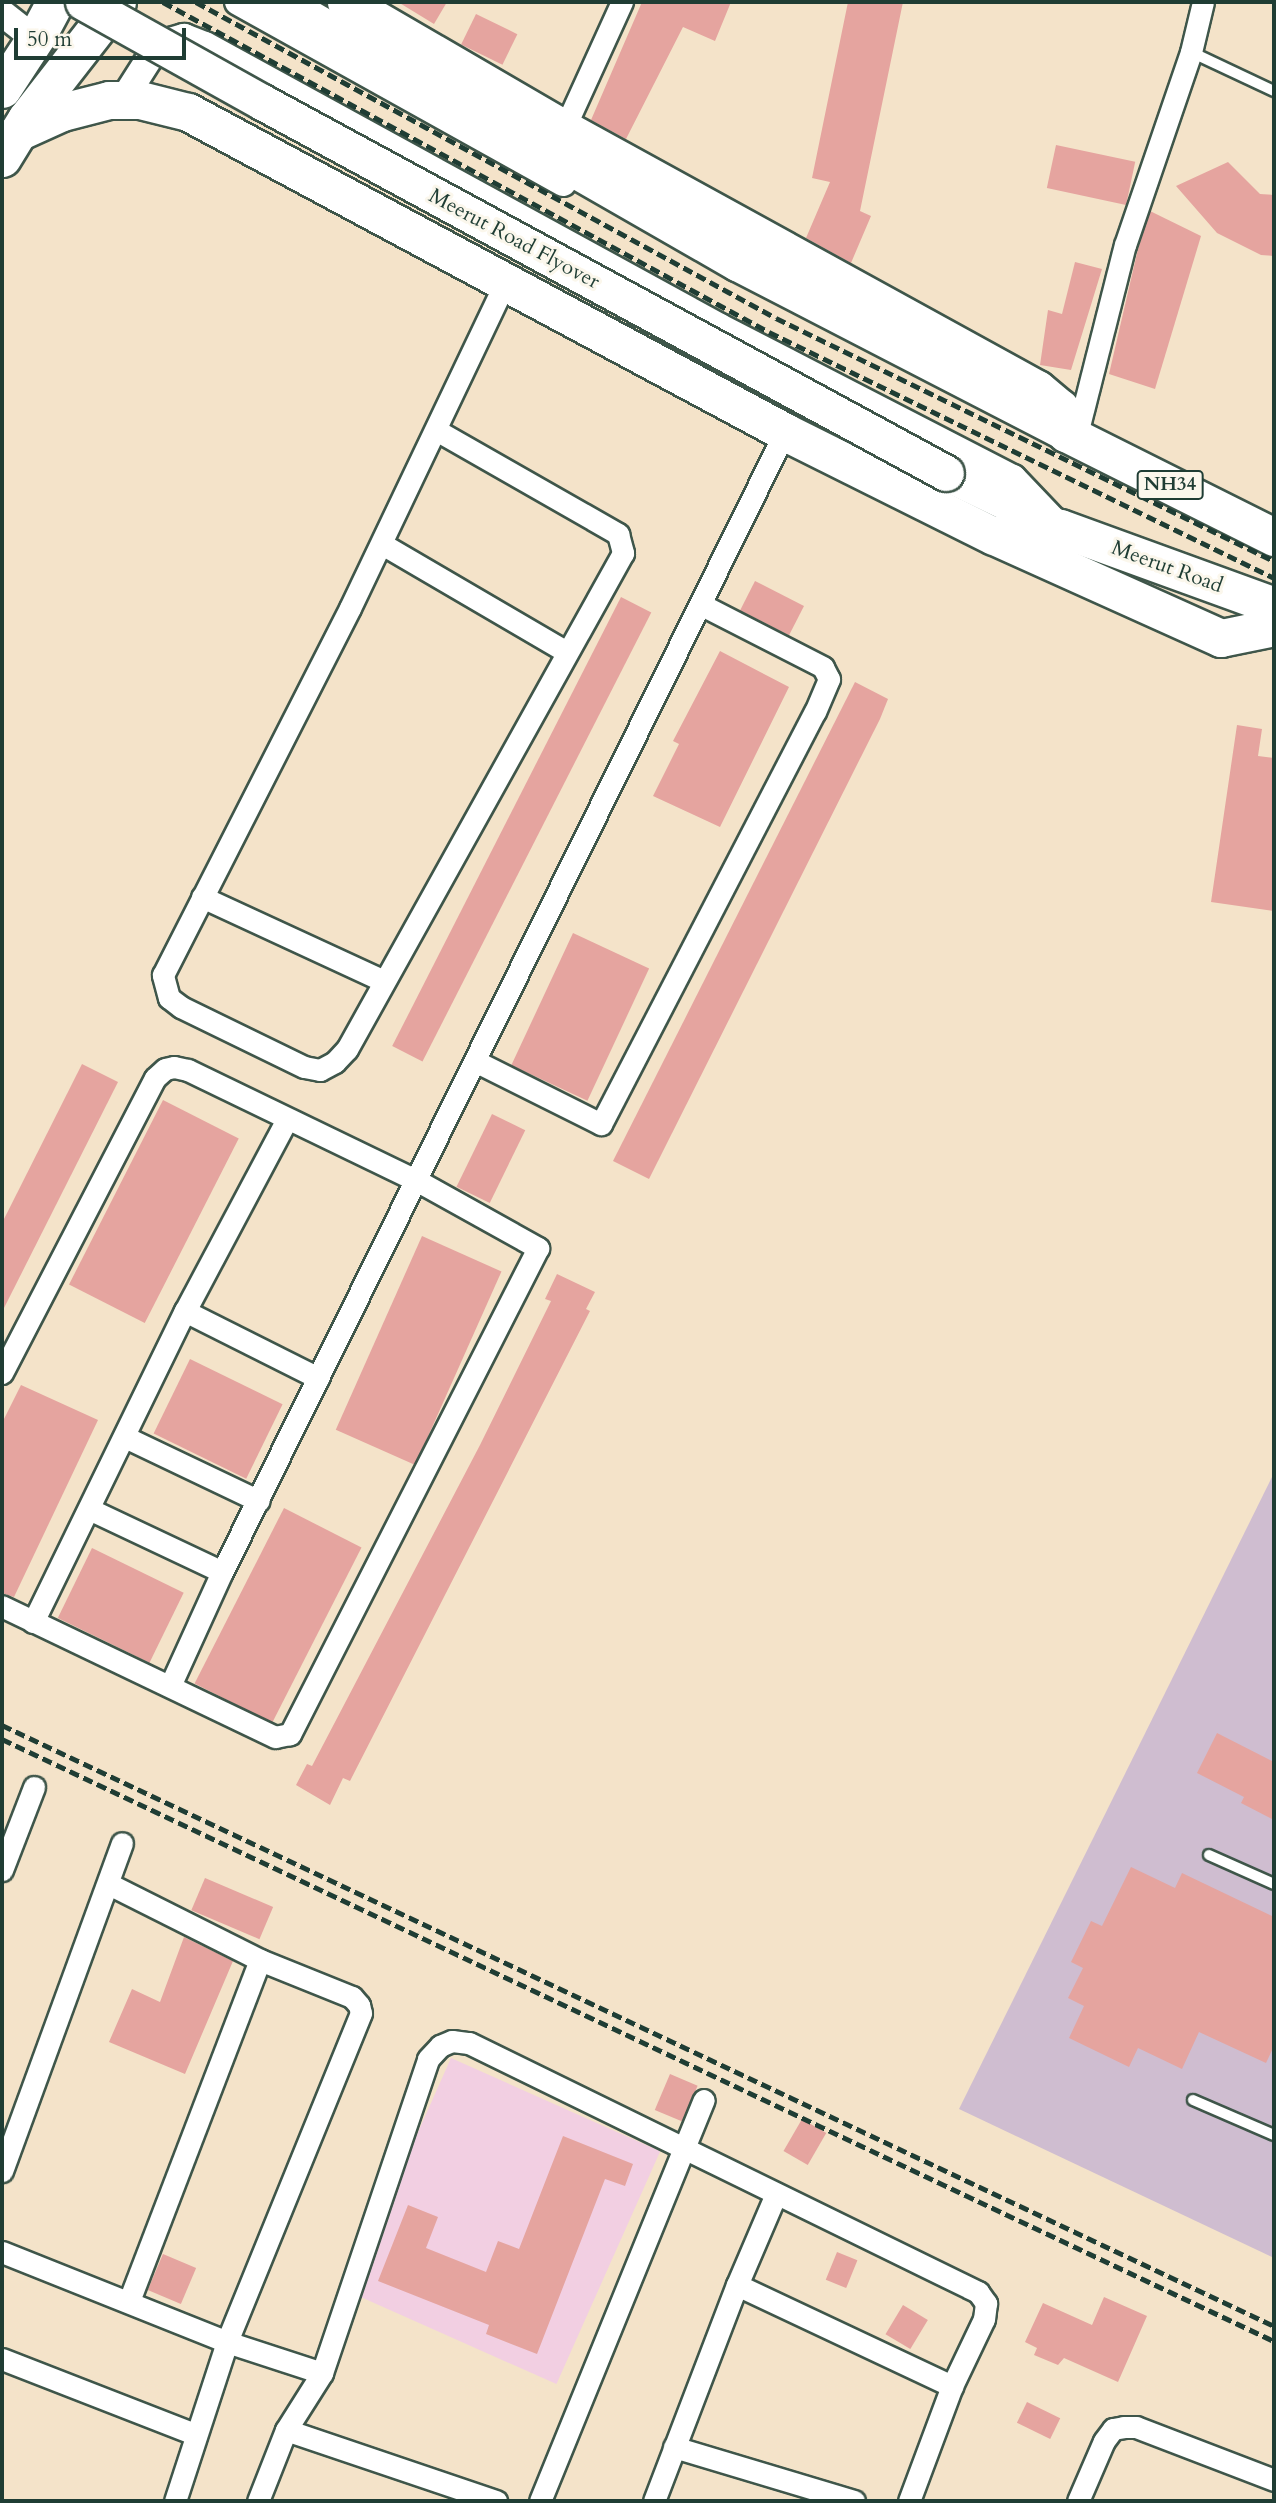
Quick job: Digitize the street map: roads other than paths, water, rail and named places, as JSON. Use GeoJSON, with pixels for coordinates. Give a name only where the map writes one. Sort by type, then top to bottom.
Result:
{"type":"FeatureCollection","features":[{"type":"Feature","properties":{"kind":"highway"},"geometry":{"type":"LineString","coordinates":[[2,89],[35,39],[55,2]]}},
{"type":"Feature","properties":{"kind":"highway"},"geometry":{"type":"LineString","coordinates":[[10,145],[117,2]]}},
{"type":"Feature","properties":{"kind":"highway"},"geometry":{"type":"LineString","coordinates":[[364,7],[564,129],[1037,389],[1060,408],[1071,435]]}},
{"type":"Feature","properties":{"kind":"highway"},"geometry":{"type":"LineString","coordinates":[[10,145],[86,104],[140,100],[188,112],[785,432],[994,536],[1221,638],[1274,627]]}},
{"type":"Feature","properties":{"kind":"highway","name":"NH34"},"geometry":{"type":"LineString","coordinates":[[1071,435],[1274,537]]}},
{"type":"Feature","properties":{"kind":"highway"},"geometry":{"type":"LineString","coordinates":[[994,536],[1060,528]]}},
{"type":"Feature","properties":{"kind":"highway","name":"Meerut Road"},"geometry":{"type":"LineString","coordinates":[[1060,528],[1274,606]]}},
{"type":"Feature","properties":{"kind":"main road","name":"Meerut Road Flyover"},"geometry":{"type":"LineString","coordinates":[[83,2],[946,473],[1060,528]]}},
{"type":"Feature","properties":{"kind":"main road","name":"NH34"},"geometry":{"type":"LineString","coordinates":[[282,2],[737,262],[986,394],[1071,435]]}},
{"type":"Feature","properties":{"kind":"street"},"geometry":{"type":"LineString","coordinates":[[238,2],[841,335],[1038,436],[1049,438],[1071,435],[1125,245],[1191,52],[1203,2]]}},
{"type":"Feature","properties":{"kind":"street"},"geometry":{"type":"LineString","coordinates":[[564,129],[622,2]]}},
{"type":"Feature","properties":{"kind":"street"},"geometry":{"type":"LineString","coordinates":[[2,13],[35,39]]}},
{"type":"Feature","properties":{"kind":"street"},"geometry":{"type":"LineString","coordinates":[[122,100],[149,59],[170,41],[184,37],[205,45],[720,327],[1013,478],[1060,528]]}},
{"type":"Feature","properties":{"kind":"street"},"geometry":{"type":"LineString","coordinates":[[436,429],[618,534],[623,553],[565,651],[347,1049],[335,1062],[320,1070],[304,1067],[181,1007],[169,998],[163,975],[382,544],[436,429],[505,283]]}},
{"type":"Feature","properties":{"kind":"street"},"geometry":{"type":"LineString","coordinates":[[170,1685],[222,1572],[259,1502],[785,432]]}},
{"type":"Feature","properties":{"kind":"street"},"geometry":{"type":"LineString","coordinates":[[382,544],[565,651]]}},
{"type":"Feature","properties":{"kind":"street"},"geometry":{"type":"LineString","coordinates":[[475,1061],[601,1124],[815,712],[829,679],[823,667],[700,604]]}},
{"type":"Feature","properties":{"kind":"street"},"geometry":{"type":"LineString","coordinates":[[202,897],[384,981]]}},
{"type":"Feature","properties":{"kind":"street"},"geometry":{"type":"LineString","coordinates":[[2,1373],[155,1078],[165,1069],[174,1067],[188,1070],[416,1180],[538,1248],[290,1734],[275,1737],[2,1606]]}},
{"type":"Feature","properties":{"kind":"street"},"geometry":{"type":"LineString","coordinates":[[33,1622],[185,1311],[287,1119]]}},
{"type":"Feature","properties":{"kind":"street"},"geometry":{"type":"LineString","coordinates":[[185,1311],[318,1378]]}},
{"type":"Feature","properties":{"kind":"street"},"geometry":{"type":"LineString","coordinates":[[125,1437],[259,1502]]}},
{"type":"Feature","properties":{"kind":"street"},"geometry":{"type":"LineString","coordinates":[[89,1509],[222,1572]]}},
{"type":"Feature","properties":{"kind":"street"},"geometry":{"type":"LineString","coordinates":[[4,1859],[34,1787]]}},
{"type":"Feature","properties":{"kind":"street"},"geometry":{"type":"LineString","coordinates":[[2,2171],[122,1843]]}},
{"type":"Feature","properties":{"kind":"street"},"geometry":{"type":"LineString","coordinates":[[109,1884],[260,1960],[352,1997],[359,2005],[361,2013],[227,2342],[194,2434],[175,2501]]}},
{"type":"Feature","properties":{"kind":"street"},"geometry":{"type":"LineString","coordinates":[[129,2301],[260,1960]]}},
{"type":"Feature","properties":{"kind":"street"},"geometry":{"type":"LineString","coordinates":[[258,2501],[286,2430],[322,2373],[428,2059],[440,2046],[452,2041],[469,2043],[978,2292],[986,2303],[984,2319],[952,2386],[909,2501]]}},
{"type":"Feature","properties":{"kind":"street"},"geometry":{"type":"LineString","coordinates":[[540,2501],[704,2100]]}},
{"type":"Feature","properties":{"kind":"street"},"geometry":{"type":"LineString","coordinates":[[654,2501],[737,2285],[776,2194]]}},
{"type":"Feature","properties":{"kind":"street"},"geometry":{"type":"LineString","coordinates":[[2,2252],[227,2342],[322,2373]]}},
{"type":"Feature","properties":{"kind":"street"},"geometry":{"type":"LineString","coordinates":[[737,2285],[952,2386]]}},
{"type":"Feature","properties":{"kind":"street"},"geometry":{"type":"LineString","coordinates":[[2,2359],[194,2434]]}},
{"type":"Feature","properties":{"kind":"street"},"geometry":{"type":"LineString","coordinates":[[1078,2501],[1104,2441],[1113,2429],[1124,2427],[1136,2427],[1274,2480]]}},
{"type":"Feature","properties":{"kind":"street"},"geometry":{"type":"LineString","coordinates":[[286,2430],[496,2501]]}},
{"type":"Feature","properties":{"kind":"street"},"geometry":{"type":"LineString","coordinates":[[674,2447],[854,2501]]}},
{"type":"Feature","properties":{"kind":"lane"},"geometry":{"type":"LineString","coordinates":[[1191,52],[1274,91]]}},
{"type":"Feature","properties":{"kind":"lane"},"geometry":{"type":"LineString","coordinates":[[1209,1855],[1274,1884]]}},
{"type":"Feature","properties":{"kind":"lane"},"geometry":{"type":"LineString","coordinates":[[1194,2100],[1274,2135]]}},
{"type":"Feature","properties":{"kind":"railway"},"geometry":{"type":"LineString","coordinates":[[163,2],[769,332],[1274,578]]}},
{"type":"Feature","properties":{"kind":"railway"},"geometry":{"type":"LineString","coordinates":[[196,2],[776,318],[1274,561]]}},
{"type":"Feature","properties":{"kind":"railway"},"geometry":{"type":"LineString","coordinates":[[2,1725],[1274,2326]]}},
{"type":"Feature","properties":{"kind":"railway"},"geometry":{"type":"LineString","coordinates":[[2,1739],[1274,2341]]}}]}
